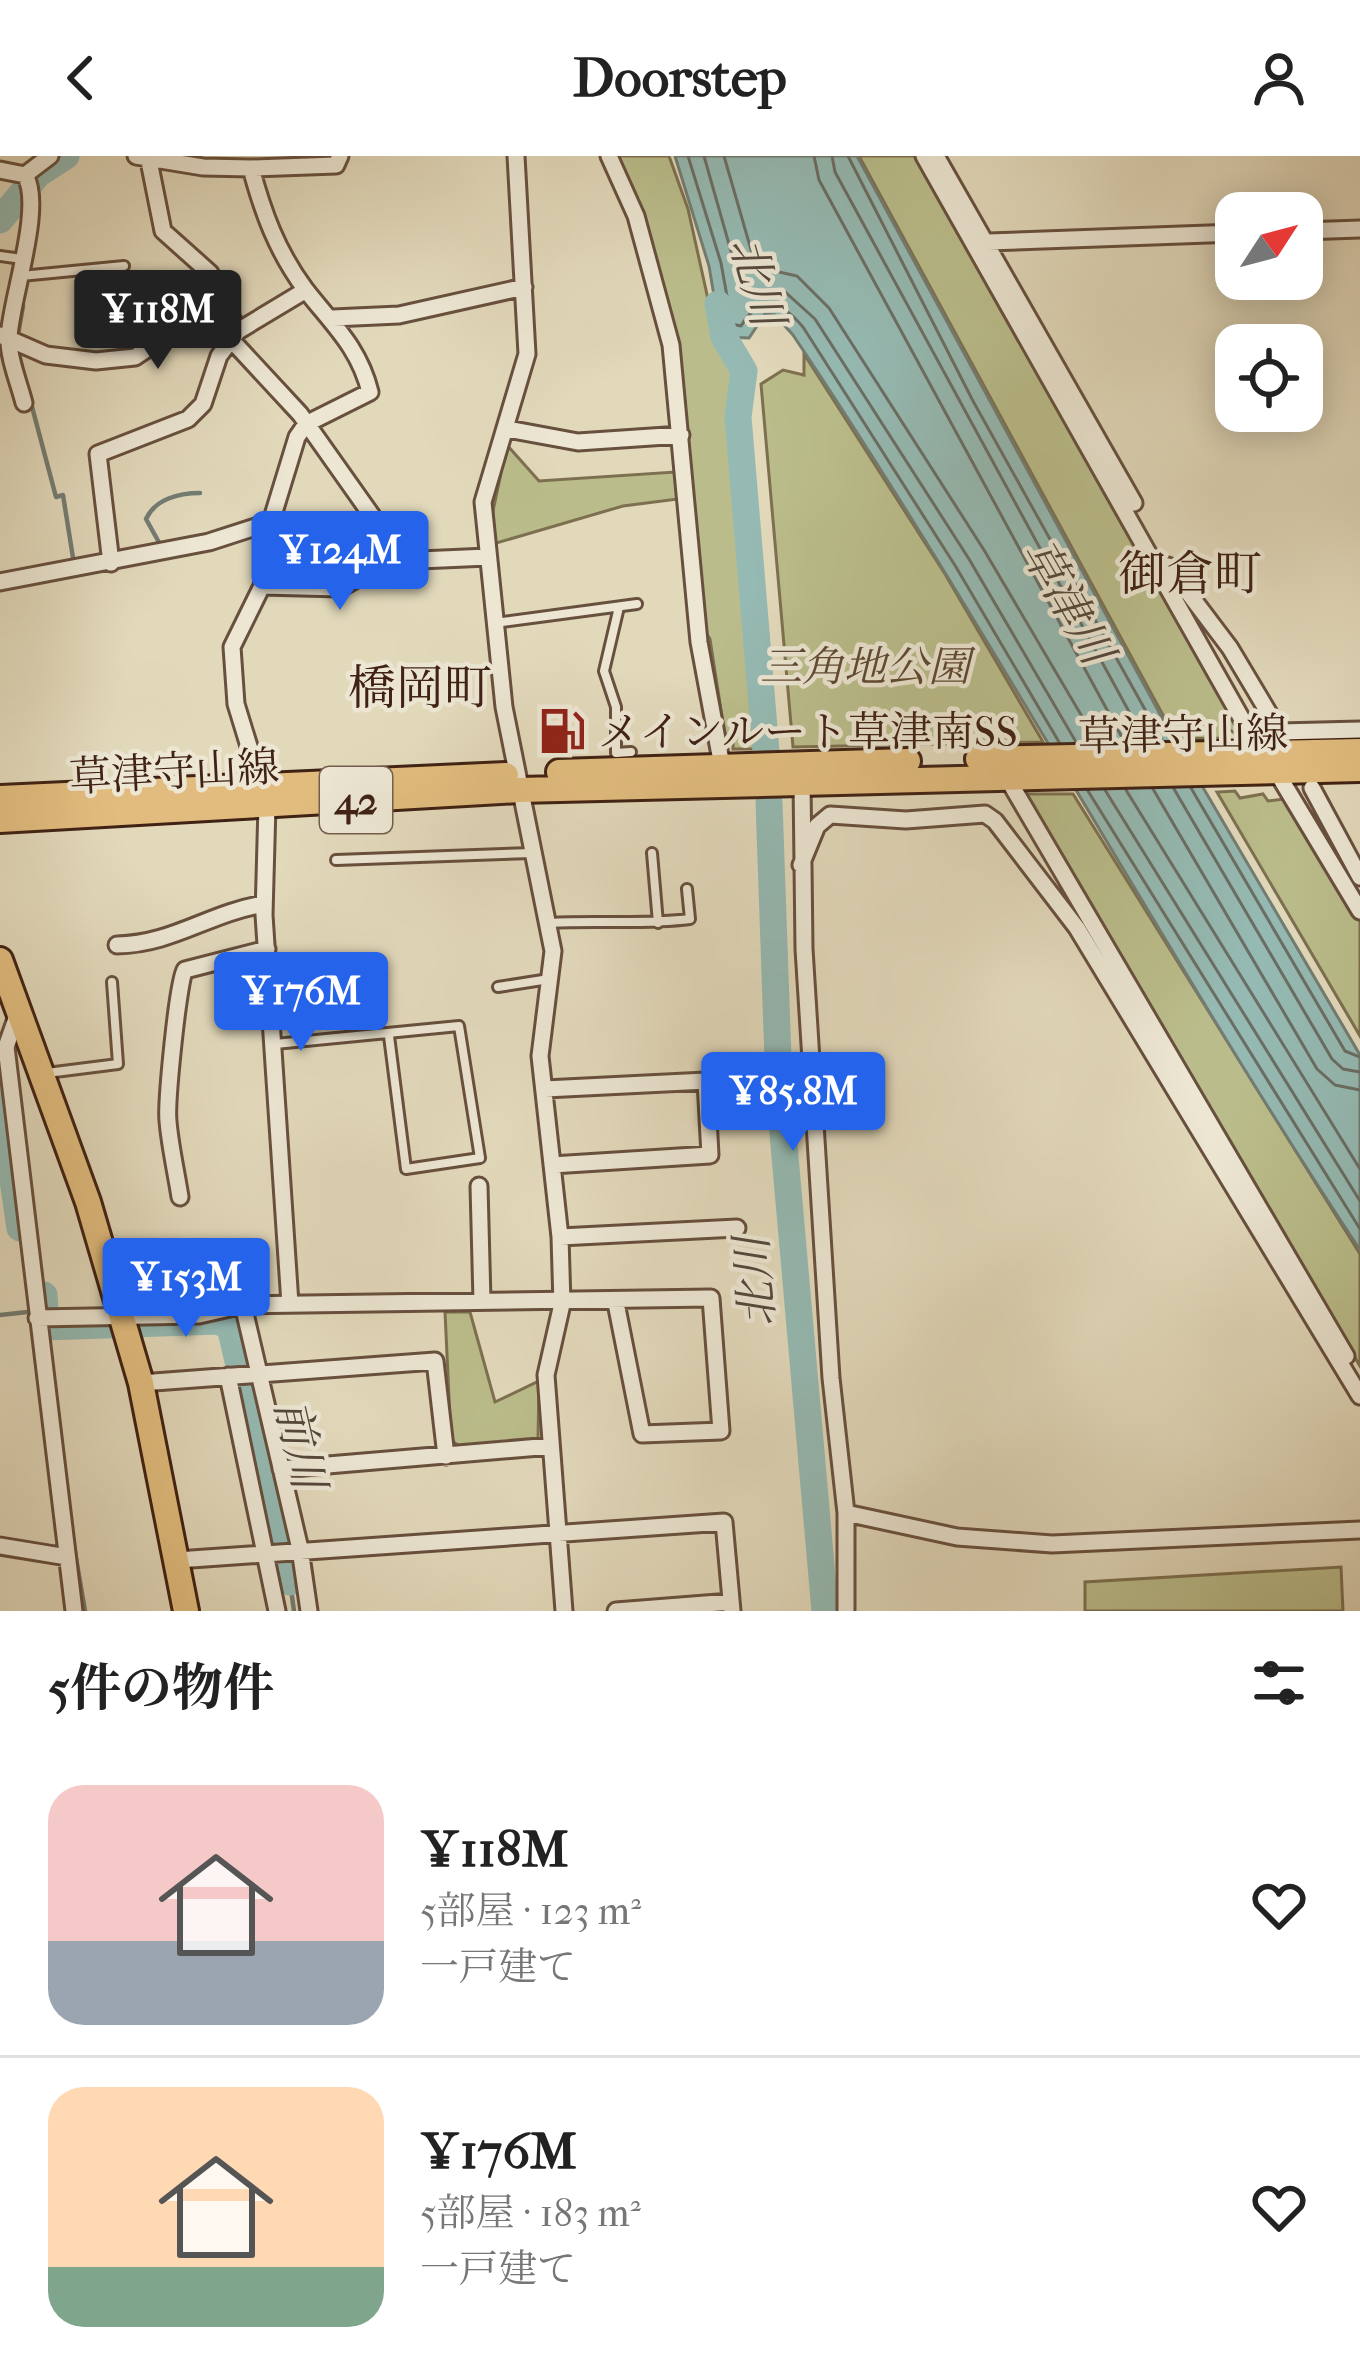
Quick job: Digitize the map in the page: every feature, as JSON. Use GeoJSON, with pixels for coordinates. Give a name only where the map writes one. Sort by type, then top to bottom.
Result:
{"type":"FeatureCollection","features":[{"type":"Feature","properties":{"kind":"main road","name":"草津守山線"},"geometry":{"type":"LineString","coordinates":[[0,798],[266,795],[714,772],[1019,770],[1360,751]]}},
{"type":"Feature","properties":{"kind":"main road","name":"草津守山線"},"geometry":{"type":"LineString","coordinates":[[1260,760],[1360,769]]}},
{"type":"Feature","properties":{"kind":"main road","name":"草津守山線"},"geometry":{"type":"LineString","coordinates":[[0,820],[266,795]]}},
{"type":"Feature","properties":{"kind":"main road"},"geometry":{"type":"LineString","coordinates":[[0,960],[88,1202],[141,1383],[186,1611]]}},
{"type":"Feature","properties":{"kind":"street"},"geometry":{"type":"LineString","coordinates":[[25,175],[50,156]]}},
{"type":"Feature","properties":{"kind":"street"},"geometry":{"type":"LineString","coordinates":[[238,331],[210,273],[163,231],[144,157],[251,168],[314,168],[336,165],[340,156]]}},
{"type":"Feature","properties":{"kind":"street"},"geometry":{"type":"LineString","coordinates":[[516,156],[527,354],[483,502],[494,623],[517,782],[550,922],[550,980],[540,1056],[560,1237],[562,1304],[546,1376],[564,1611]]}},
{"type":"Feature","properties":{"kind":"street"},"geometry":{"type":"LineString","coordinates":[[609,156],[660,293],[681,435],[714,772]]}},
{"type":"Feature","properties":{"kind":"street"},"geometry":{"type":"LineString","coordinates":[[924,156],[1260,760],[1360,910]]}},
{"type":"Feature","properties":{"kind":"street"},"geometry":{"type":"LineString","coordinates":[[937,156],[1256,724],[1260,760],[1360,895]]}},
{"type":"Feature","properties":{"kind":"street"},"geometry":{"type":"LineString","coordinates":[[251,168],[266,226],[306,290],[362,360],[370,392],[306,424],[296,437],[271,522],[262,586],[232,647],[236,704],[266,795],[264,904],[273,985],[290,1304]]}},
{"type":"Feature","properties":{"kind":"street"},"geometry":{"type":"LineString","coordinates":[[0,170],[25,175],[31,185],[21,267],[4,337],[24,403]]}},
{"type":"Feature","properties":{"kind":"street"},"geometry":{"type":"LineString","coordinates":[[1323,230],[1360,229]]}},
{"type":"Feature","properties":{"kind":"street"},"geometry":{"type":"LineString","coordinates":[[988,242],[1215,234]]}},
{"type":"Feature","properties":{"kind":"street"},"geometry":{"type":"LineString","coordinates":[[333,318],[398,315],[524,287]]}},
{"type":"Feature","properties":{"kind":"street"},"geometry":{"type":"LineString","coordinates":[[111,562],[96,458],[188,419],[202,404],[226,345],[238,331],[306,290]]}},
{"type":"Feature","properties":{"kind":"street"},"geometry":{"type":"LineString","coordinates":[[4,337],[46,356],[96,362],[135,357],[184,324],[247,352],[306,424],[399,554],[420,560],[488,557]]}},
{"type":"Feature","properties":{"kind":"street"},"geometry":{"type":"LineString","coordinates":[[508,430],[588,442],[681,435]]}},
{"type":"Feature","properties":{"kind":"street"},"geometry":{"type":"LineString","coordinates":[[0,582],[209,542],[271,522]]}},
{"type":"Feature","properties":{"kind":"street"},"geometry":{"type":"LineString","coordinates":[[262,586],[341,587],[399,554]]}},
{"type":"Feature","properties":{"kind":"street"},"geometry":{"type":"LineString","coordinates":[[1171,572],[1230,648],[1281,734],[1360,730]]}},
{"type":"Feature","properties":{"kind":"street"},"geometry":{"type":"LineString","coordinates":[[1019,770],[1083,924],[1360,1396]]}},
{"type":"Feature","properties":{"kind":"street"},"geometry":{"type":"LineString","coordinates":[[800,772],[801,865],[831,1378],[846,1513],[846,1611]]}},
{"type":"Feature","properties":{"kind":"street"},"geometry":{"type":"LineString","coordinates":[[1312,788],[1360,877]]}},
{"type":"Feature","properties":{"kind":"street"},"geometry":{"type":"LineString","coordinates":[[801,865],[824,817],[985,814],[1083,924],[1360,1379]]}},
{"type":"Feature","properties":{"kind":"street"},"geometry":{"type":"LineString","coordinates":[[117,945],[164,941],[214,914],[264,904]]}},
{"type":"Feature","properties":{"kind":"street"},"geometry":{"type":"LineString","coordinates":[[180,1197],[167,1117],[176,1052],[177,981],[185,970],[267,950]]}},
{"type":"Feature","properties":{"kind":"street"},"geometry":{"type":"LineString","coordinates":[[17,1016],[6,1046],[74,1611]]}},
{"type":"Feature","properties":{"kind":"street"},"geometry":{"type":"LineString","coordinates":[[545,1089],[706,1081],[710,1155],[552,1165]]}},
{"type":"Feature","properties":{"kind":"street"},"geometry":{"type":"LineString","coordinates":[[479,1186],[482,1301]]}},
{"type":"Feature","properties":{"kind":"street"},"geometry":{"type":"LineString","coordinates":[[560,1237],[737,1228]]}},
{"type":"Feature","properties":{"kind":"street"},"geometry":{"type":"LineString","coordinates":[[37,1318],[199,1315],[243,1305],[616,1304],[711,1298],[722,1431],[642,1433],[616,1304]]}},
{"type":"Feature","properties":{"kind":"street"},"geometry":{"type":"LineString","coordinates":[[243,1305],[243,1375],[277,1611]]}},
{"type":"Feature","properties":{"kind":"street"},"geometry":{"type":"LineString","coordinates":[[141,1383],[435,1361],[446,1456]]}},
{"type":"Feature","properties":{"kind":"street"},"geometry":{"type":"LineString","coordinates":[[243,1375],[280,1469],[301,1549],[309,1611]]}},
{"type":"Feature","properties":{"kind":"street"},"geometry":{"type":"LineString","coordinates":[[280,1469],[551,1446]]}},
{"type":"Feature","properties":{"kind":"street"},"geometry":{"type":"LineString","coordinates":[[846,1513],[957,1537],[1052,1544],[1360,1530]]}},
{"type":"Feature","properties":{"kind":"street"},"geometry":{"type":"LineString","coordinates":[[178,1560],[724,1522],[731,1606],[616,1611]]}},
{"type":"Feature","properties":{"kind":"street"},"geometry":{"type":"LineString","coordinates":[[0,1546],[67,1557]]}},
{"type":"Feature","properties":{"kind":"lane"},"geometry":{"type":"LineString","coordinates":[[0,256],[21,267],[124,266]]}},
{"type":"Feature","properties":{"kind":"lane"},"geometry":{"type":"LineString","coordinates":[[494,623],[637,604]]}},
{"type":"Feature","properties":{"kind":"lane"},"geometry":{"type":"LineString","coordinates":[[619,607],[604,671],[616,707],[616,753],[631,752]]}},
{"type":"Feature","properties":{"kind":"lane"},"geometry":{"type":"LineString","coordinates":[[336,860],[532,853]]}},
{"type":"Feature","properties":{"kind":"lane"},"geometry":{"type":"LineString","coordinates":[[652,853],[658,923]]}},
{"type":"Feature","properties":{"kind":"lane"},"geometry":{"type":"LineString","coordinates":[[550,922],[690,919],[687,889]]}},
{"type":"Feature","properties":{"kind":"lane"},"geometry":{"type":"LineString","coordinates":[[273,985],[348,976]]}},
{"type":"Feature","properties":{"kind":"lane"},"geometry":{"type":"LineString","coordinates":[[498,987],[550,980]]}},
{"type":"Feature","properties":{"kind":"lane"},"geometry":{"type":"LineString","coordinates":[[41,1074],[118,1064],[112,982]]}},
{"type":"Feature","properties":{"kind":"lane"},"geometry":{"type":"LineString","coordinates":[[275,1043],[459,1026],[480,1159],[406,1169],[389,1036]]}},
{"type":"Feature","properties":{"kind":"green space"},"geometry":{"type":"Polygon","coordinates":[[[618,156],[669,156],[688,209],[718,344],[737,362],[739,376],[731,404],[755,749],[733,749],[733,738],[725,736],[710,639],[703,628],[687,447],[670,331],[640,215],[618,156]]]}},
{"type":"Feature","properties":{"kind":"green space"},"geometry":{"type":"Polygon","coordinates":[[[859,156],[917,156],[1243,730],[1236,734],[1227,728],[1220,738],[1176,739],[859,156]]]}},
{"type":"Feature","properties":{"kind":"green space","name":"三角地公園"},"geometry":{"type":"Polygon","coordinates":[[[804,354],[945,574],[1043,742],[793,747],[761,384],[783,370],[804,375],[804,354]]]}},
{"type":"Feature","properties":{"kind":"green space"},"geometry":{"type":"Polygon","coordinates":[[[507,445],[539,481],[675,472],[678,499],[623,506],[493,544],[493,511],[507,445]]]}},
{"type":"Feature","properties":{"kind":"green space"},"geometry":{"type":"Polygon","coordinates":[[[1235,791],[1240,798],[1263,794],[1268,801],[1284,799],[1360,920],[1360,1036],[1217,792],[1235,791]]]}},
{"type":"Feature","properties":{"kind":"green space"},"geometry":{"type":"Polygon","coordinates":[[[1019,794],[1073,794],[1360,1254],[1360,1366],[1019,794]]]}},
{"type":"Feature","properties":{"kind":"green space"},"geometry":{"type":"Polygon","coordinates":[[[445,1312],[470,1312],[495,1402],[539,1381],[538,1440],[459,1446],[451,1440],[445,1312]]]}},
{"type":"Feature","properties":{"kind":"green space"},"geometry":{"type":"Polygon","coordinates":[[[1341,1567],[1343,1611],[1085,1611],[1085,1582],[1341,1567]]]}},
{"type":"Feature","properties":{"kind":"water","name":"草津川"},"geometry":{"type":"Polygon","coordinates":[[[675,156],[857,156],[1161,716],[1360,1055],[1360,1250],[1216,1023],[938,562],[793,335],[775,315],[765,314],[749,338],[721,337],[709,266],[675,156]]]}},
{"type":"Feature","properties":{"kind":"waterway","name":"前川"},"geometry":{"type":"LineString","coordinates":[[0,220],[38,174],[66,156]]}},
{"type":"Feature","properties":{"kind":"waterway","name":"北川"},"geometry":{"type":"LineString","coordinates":[[718,304],[724,337],[744,371],[738,417],[769,787]]}},
{"type":"Feature","properties":{"kind":"waterway"},"geometry":{"type":"LineString","coordinates":[[17,340],[23,306]]}},
{"type":"Feature","properties":{"kind":"waterway"},"geometry":{"type":"LineString","coordinates":[[31,403],[56,497],[63,495],[74,564]]}},
{"type":"Feature","properties":{"kind":"waterway"},"geometry":{"type":"LineString","coordinates":[[161,546],[146,519],[150,512],[168,498],[200,493]]}},
{"type":"Feature","properties":{"kind":"waterway","name":"北川"},"geometry":{"type":"LineString","coordinates":[[769,802],[779,1088],[825,1611]]}},
{"type":"Feature","properties":{"kind":"waterway","name":"前川"},"geometry":{"type":"LineString","coordinates":[[0,1091],[20,1228]]}},
{"type":"Feature","properties":{"kind":"waterway","name":"前川"},"geometry":{"type":"LineString","coordinates":[[44,1295],[46,1327],[218,1321],[230,1327],[290,1582]]}},
{"type":"Feature","properties":{"kind":"waterway"},"geometry":{"type":"LineString","coordinates":[[0,1315],[46,1310]]}},
{"type":"Feature","properties":{"kind":"waterway"},"geometry":{"type":"LineString","coordinates":[[72,1535],[85,1611]]}},
{"type":"Feature","properties":{"kind":"waterway"},"geometry":{"type":"LineString","coordinates":[[290,1582],[294,1611]]}},
{"type":"Feature","properties":{"kind":"place","name":"メインルート草津南SS"},"geometry":{"type":"Point","coordinates":[562,731]}},
{"type":"Feature","properties":{"kind":"district","name":"御倉町"},"geometry":{"type":"Point","coordinates":[1190,573]}},
{"type":"Feature","properties":{"kind":"district","name":"橋岡町"},"geometry":{"type":"Point","coordinates":[420,687]}}]}
